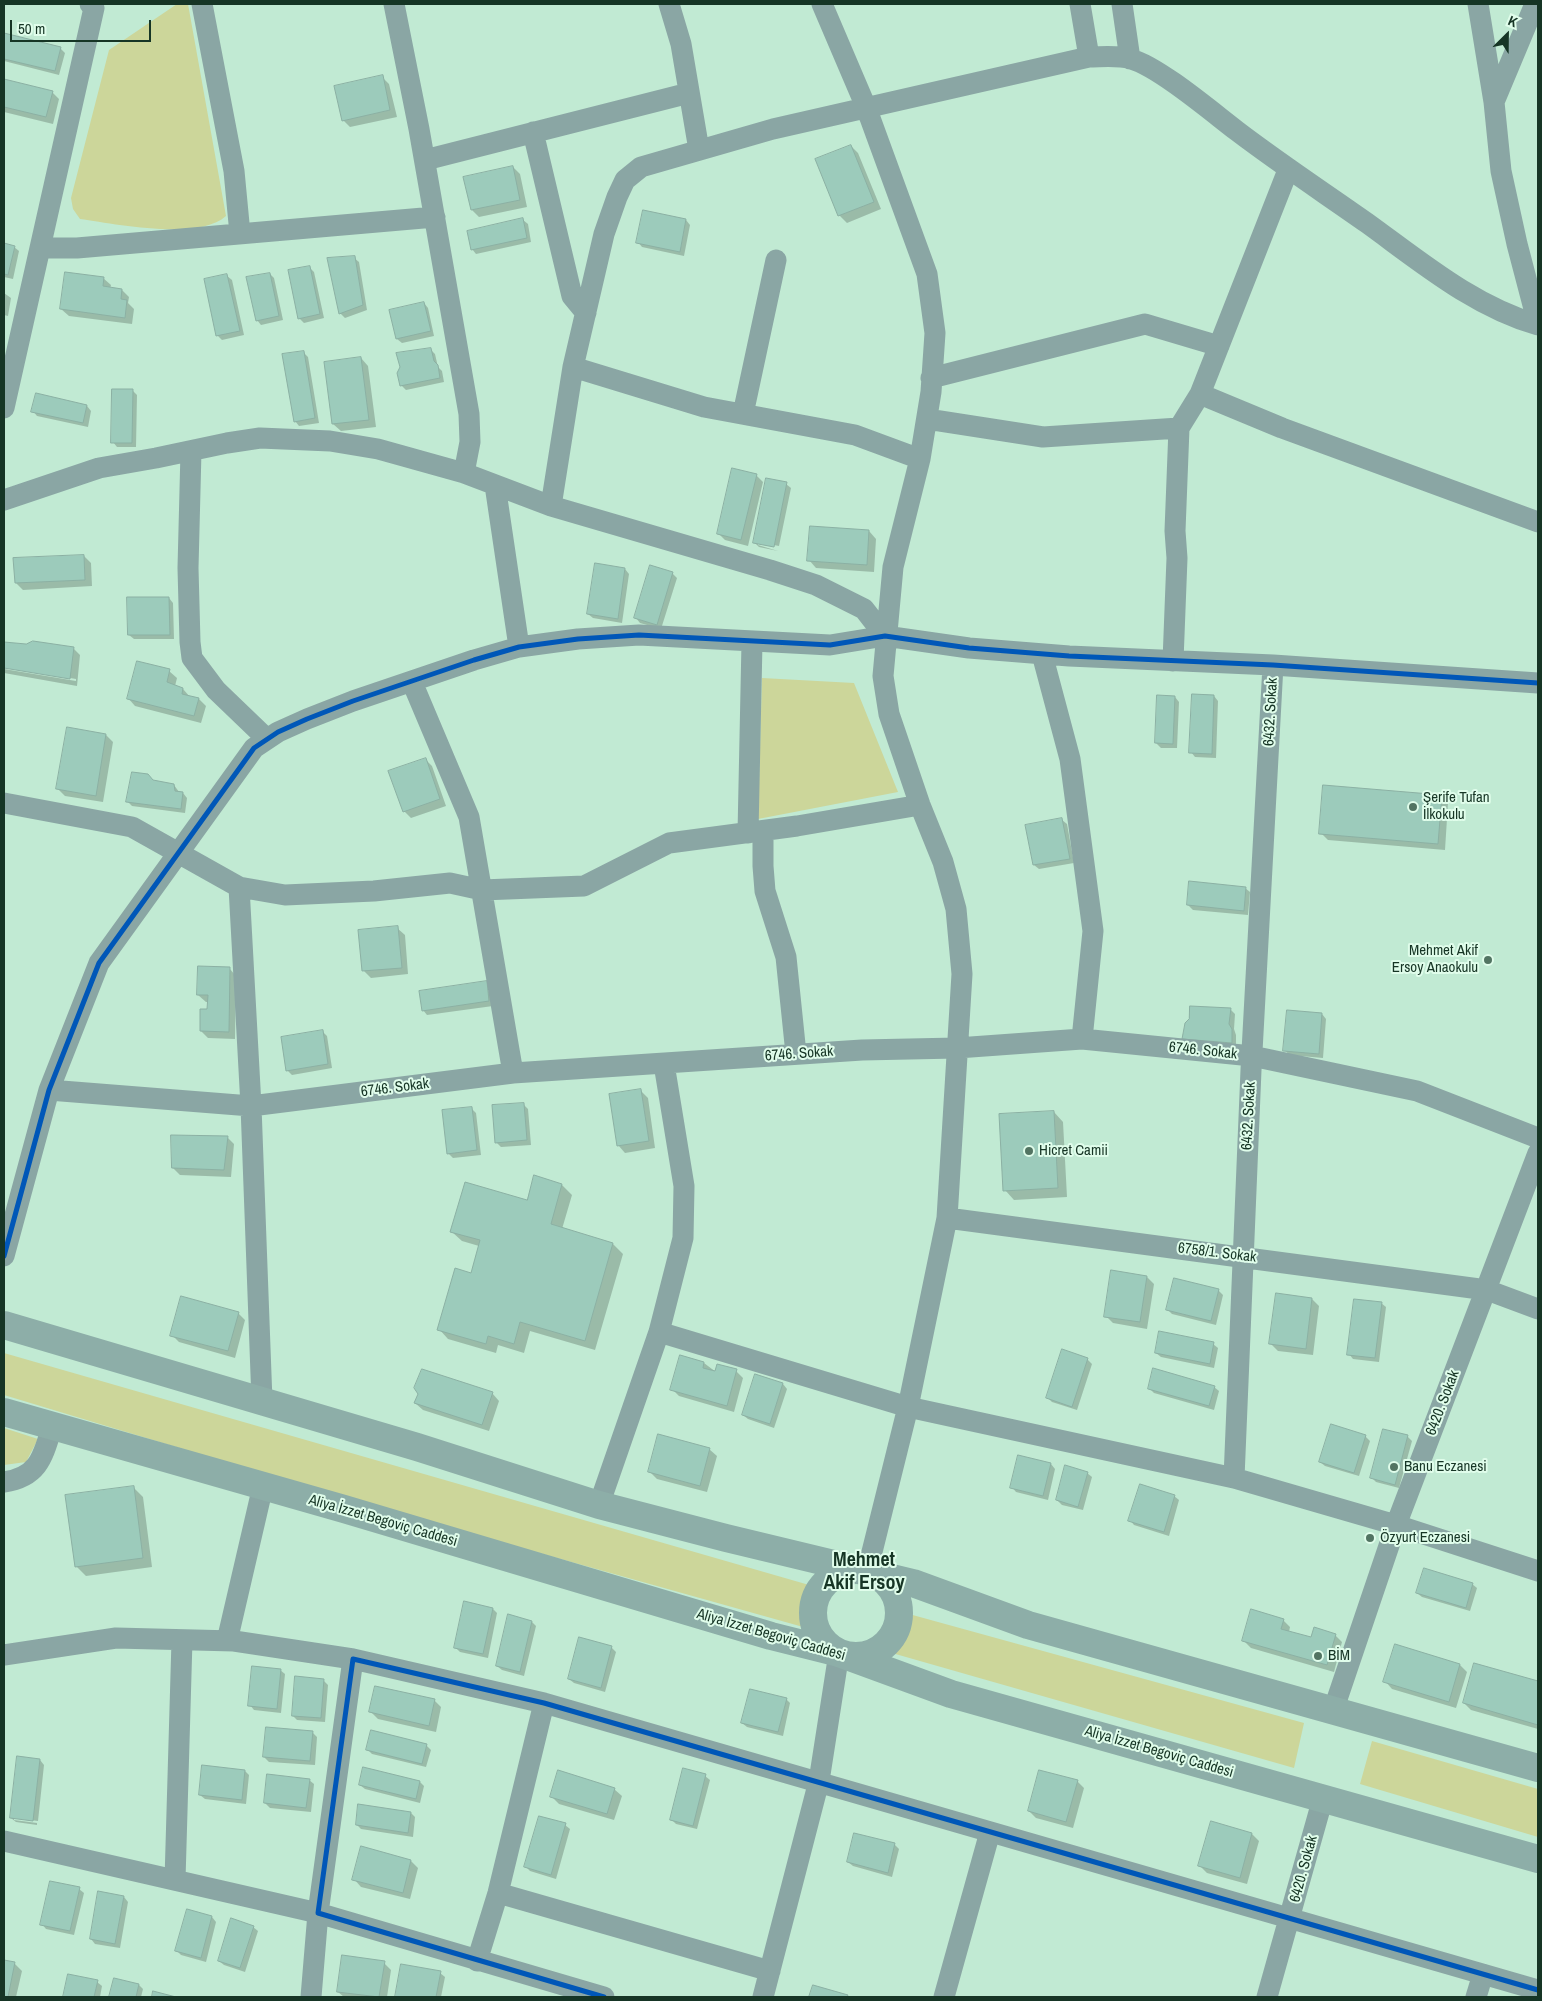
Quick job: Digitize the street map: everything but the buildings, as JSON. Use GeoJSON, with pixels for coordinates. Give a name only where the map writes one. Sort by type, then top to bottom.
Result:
{"type":"FeatureCollection","features":[{"type":"Feature","properties":{"kind":"main road"},"geometry":{"type":"LineString","coordinates":[[4,1325],[417,1447],[599,1505],[913,1584],[1028,1625],[1538,1768]]}},
{"type":"Feature","properties":{"kind":"main road","name":"Aliya İzzet Begoviç Caddesi"},"geometry":{"type":"LineString","coordinates":[[4,1412],[263,1486],[771,1636],[839,1653],[951,1694],[1538,1859]]}},
{"type":"Feature","properties":{"kind":"main road"},"geometry":{"type":"LineString","coordinates":[[852,1570],[866,1572],[879,1578],[893,1593],[899,1613],[896,1627],[890,1640],[873,1652],[852,1656],[839,1653],[827,1645],[818,1634],[813,1620],[813,1606],[818,1593],[826,1582],[838,1574],[852,1570]]}},
{"type":"Feature","properties":{"kind":"street"},"geometry":{"type":"LineString","coordinates":[[202,4],[232,162],[240,234]]}},
{"type":"Feature","properties":{"kind":"street"},"geometry":{"type":"LineString","coordinates":[[394,4],[425,160],[469,414],[470,442],[464,473]]}},
{"type":"Feature","properties":{"kind":"street"},"geometry":{"type":"LineString","coordinates":[[669,4],[681,44],[699,150]]}},
{"type":"Feature","properties":{"kind":"street"},"geometry":{"type":"LineString","coordinates":[[822,4],[866,107],[928,274],[935,333],[927,419],[920,459],[892,567],[885,636],[884,676],[889,714],[920,805],[943,862],[956,909],[962,974],[947,1218],[908,1407],[866,1572]]}},
{"type":"Feature","properties":{"kind":"street"},"geometry":{"type":"LineString","coordinates":[[1080,4],[1089,57]]}},
{"type":"Feature","properties":{"kind":"street"},"geometry":{"type":"LineString","coordinates":[[1122,4],[1130,59]]}},
{"type":"Feature","properties":{"kind":"street"},"geometry":{"type":"LineString","coordinates":[[551,506],[573,367],[604,234],[617,196],[626,180],[641,168],[774,129],[866,107],[1018,75],[1089,57],[1130,59],[1160,75],[1288,170],[1432,271],[1476,299],[1522,320],[1538,324],[1517,244],[1501,171],[1494,102],[1478,4]]}},
{"type":"Feature","properties":{"kind":"street"},"geometry":{"type":"LineString","coordinates":[[1494,102],[1535,4]]}},
{"type":"Feature","properties":{"kind":"street"},"geometry":{"type":"LineString","coordinates":[[4,408],[96,5]]}},
{"type":"Feature","properties":{"kind":"street"},"geometry":{"type":"LineString","coordinates":[[425,160],[689,93]]}},
{"type":"Feature","properties":{"kind":"street"},"geometry":{"type":"LineString","coordinates":[[532,132],[572,296],[586,313]]}},
{"type":"Feature","properties":{"kind":"street"},"geometry":{"type":"LineString","coordinates":[[1172,661],[1177,558],[1175,531],[1179,428],[1200,394],[1288,170]]}},
{"type":"Feature","properties":{"kind":"street"},"geometry":{"type":"LineString","coordinates":[[41,248],[77,248],[434,217]]}},
{"type":"Feature","properties":{"kind":"street"},"geometry":{"type":"LineString","coordinates":[[743,414],[776,260]]}},
{"type":"Feature","properties":{"kind":"street"},"geometry":{"type":"LineString","coordinates":[[931,378],[1145,324],[1219,346]]}},
{"type":"Feature","properties":{"kind":"street"},"geometry":{"type":"LineString","coordinates":[[573,367],[704,407],[856,435],[920,459]]}},
{"type":"Feature","properties":{"kind":"street"},"geometry":{"type":"LineString","coordinates":[[1200,394],[1282,428],[1538,522]]}},
{"type":"Feature","properties":{"kind":"street"},"geometry":{"type":"LineString","coordinates":[[927,419],[1043,437],[1179,428]]}},
{"type":"Feature","properties":{"kind":"street"},"geometry":{"type":"LineString","coordinates":[[4,500],[99,468],[260,438],[296,438],[378,449],[464,473],[551,506],[816,585],[864,609],[885,636]]}},
{"type":"Feature","properties":{"kind":"street"},"geometry":{"type":"LineString","coordinates":[[190,451],[188,568],[192,658],[216,690],[267,739]]}},
{"type":"Feature","properties":{"kind":"street"},"geometry":{"type":"LineString","coordinates":[[495,485],[519,648]]}},
{"type":"Feature","properties":{"kind":"street"},"geometry":{"type":"LineString","coordinates":[[4,1256],[49,1090],[99,963],[176,853],[254,748],[267,739],[316,715],[474,660],[519,648],[578,639],[639,636],[830,645],[885,636],[969,648],[1042,654],[1273,665],[1538,683]]}},
{"type":"Feature","properties":{"kind":"street"},"geometry":{"type":"LineString","coordinates":[[752,642],[756,832],[765,891],[786,957],[796,1054]]}},
{"type":"Feature","properties":{"kind":"street"},"geometry":{"type":"LineString","coordinates":[[1042,654],[1070,759],[1093,931],[1082,1039]]}},
{"type":"Feature","properties":{"kind":"street","name":"6432. Sokak"},"geometry":{"type":"LineString","coordinates":[[1234,1478],[1252,1056],[1273,665]]}},
{"type":"Feature","properties":{"kind":"street"},"geometry":{"type":"LineString","coordinates":[[412,682],[469,817],[514,1073]]}},
{"type":"Feature","properties":{"kind":"street"},"geometry":{"type":"LineString","coordinates":[[4,803],[132,827],[239,888],[285,895],[374,892],[450,883],[482,890],[584,886],[669,844],[920,805]]}},
{"type":"Feature","properties":{"kind":"street"},"geometry":{"type":"LineString","coordinates":[[239,888],[251,1106],[262,1401]]}},
{"type":"Feature","properties":{"kind":"street","name":"6746. Sokak"},"geometry":{"type":"LineString","coordinates":[[49,1090],[251,1106],[514,1073],[862,1050],[957,1048],[1082,1039],[1252,1056],[1417,1091],[1538,1138]]}},
{"type":"Feature","properties":{"kind":"street"},"geometry":{"type":"LineString","coordinates":[[599,1505],[659,1332],[683,1238],[684,1186],[664,1064]]}},
{"type":"Feature","properties":{"kind":"street","name":"6420. Sokak"},"geometry":{"type":"LineString","coordinates":[[1333,1710],[1396,1525],[1538,1153]]}},
{"type":"Feature","properties":{"kind":"street","name":"6758/1. Sokak"},"geometry":{"type":"LineString","coordinates":[[947,1218],[1487,1290],[1538,1309]]}},
{"type":"Feature","properties":{"kind":"street"},"geometry":{"type":"LineString","coordinates":[[659,1332],[808,1375],[908,1407],[1234,1478],[1396,1525],[1538,1571]]}},
{"type":"Feature","properties":{"kind":"street"},"geometry":{"type":"LineString","coordinates":[[4,1482],[14,1481],[37,1468],[52,1427]]}},
{"type":"Feature","properties":{"kind":"street"},"geometry":{"type":"LineString","coordinates":[[227,1641],[263,1486]]}},
{"type":"Feature","properties":{"kind":"street"},"geometry":{"type":"LineString","coordinates":[[4,1655],[116,1638],[227,1641],[353,1659],[544,1703],[1538,1990]]}},
{"type":"Feature","properties":{"kind":"street"},"geometry":{"type":"LineString","coordinates":[[175,1880],[182,1640]]}},
{"type":"Feature","properties":{"kind":"street"},"geometry":{"type":"LineString","coordinates":[[763,1997],[819,1781],[839,1653]]}},
{"type":"Feature","properties":{"kind":"street"},"geometry":{"type":"LineString","coordinates":[[311,1997],[318,1912],[353,1659]]}},
{"type":"Feature","properties":{"kind":"street"},"geometry":{"type":"LineString","coordinates":[[477,1961],[498,1893],[544,1703]]}},
{"type":"Feature","properties":{"kind":"street","name":"6420. Sokak"},"geometry":{"type":"LineString","coordinates":[[1268,1997],[1291,1920],[1323,1798]]}},
{"type":"Feature","properties":{"kind":"street"},"geometry":{"type":"LineString","coordinates":[[944,1997],[990,1832]]}},
{"type":"Feature","properties":{"kind":"street"},"geometry":{"type":"LineString","coordinates":[[4,1841],[318,1912],[477,1961],[604,1997]]}},
{"type":"Feature","properties":{"kind":"street"},"geometry":{"type":"LineString","coordinates":[[498,1893],[770,1971]]}},
{"type":"Feature","properties":{"kind":"street"},"geometry":{"type":"LineString","coordinates":[[1476,1997],[1483,1974]]}},
{"type":"Feature","properties":{"kind":"green space"},"geometry":{"type":"Polygon","coordinates":[[[177,4],[188,4],[226,216],[213,224],[197,228],[177,229],[134,227],[80,219],[73,209],[71,198],[109,50],[177,4]]]}},
{"type":"Feature","properties":{"kind":"green space"},"geometry":{"type":"Polygon","coordinates":[[[762,678],[854,683],[898,792],[758,819],[762,678]]]}},
{"type":"Feature","properties":{"kind":"green space"},"geometry":{"type":"Polygon","coordinates":[[[4,1353],[830,1591],[821,1632],[361,1503],[4,1395],[4,1353]]]}},
{"type":"Feature","properties":{"kind":"green space"},"geometry":{"type":"Polygon","coordinates":[[[4,1428],[38,1439],[26,1462],[4,1465],[4,1428]]]}},
{"type":"Feature","properties":{"kind":"green space"},"geometry":{"type":"Polygon","coordinates":[[[909,1614],[1304,1723],[1294,1768],[892,1653],[909,1614]]]}},
{"type":"Feature","properties":{"kind":"green space"},"geometry":{"type":"Polygon","coordinates":[[[1372,1741],[1538,1789],[1538,1837],[1360,1784],[1372,1741]]]}},
{"type":"Feature","properties":{"kind":"cycle path"},"geometry":{"type":"LineString","coordinates":[[4,1256],[49,1090],[99,963],[254,748],[278,732],[353,701],[474,660],[519,647],[578,639],[639,635],[830,645],[885,636],[969,648],[1069,656],[1273,665],[1538,683]]}},
{"type":"Feature","properties":{"kind":"cycle path"},"geometry":{"type":"LineString","coordinates":[[604,1997],[318,1913],[353,1659],[544,1703],[1538,1990]]}},
{"type":"Feature","properties":{"kind":"place","name":"Şerife Tufan İlkokulu"},"geometry":{"type":"Point","coordinates":[1413,807]}},
{"type":"Feature","properties":{"kind":"place","name":"Mehmet Akif Ersoy Anaokulu"},"geometry":{"type":"Point","coordinates":[1488,960]}},
{"type":"Feature","properties":{"kind":"place","name":"Hicret Camii"},"geometry":{"type":"Point","coordinates":[1029,1151]}},
{"type":"Feature","properties":{"kind":"place","name":"Banu Eczanesi"},"geometry":{"type":"Point","coordinates":[1394,1467]}},
{"type":"Feature","properties":{"kind":"place","name":"Özyurt Eczanesi"},"geometry":{"type":"Point","coordinates":[1370,1538]}},
{"type":"Feature","properties":{"kind":"place","name":"BİM"},"geometry":{"type":"Point","coordinates":[1318,1656]}},
{"type":"Feature","properties":{"kind":"district","name":"Mehmet Akif Ersoy"},"geometry":{"type":"Point","coordinates":[864,1572]}}]}
